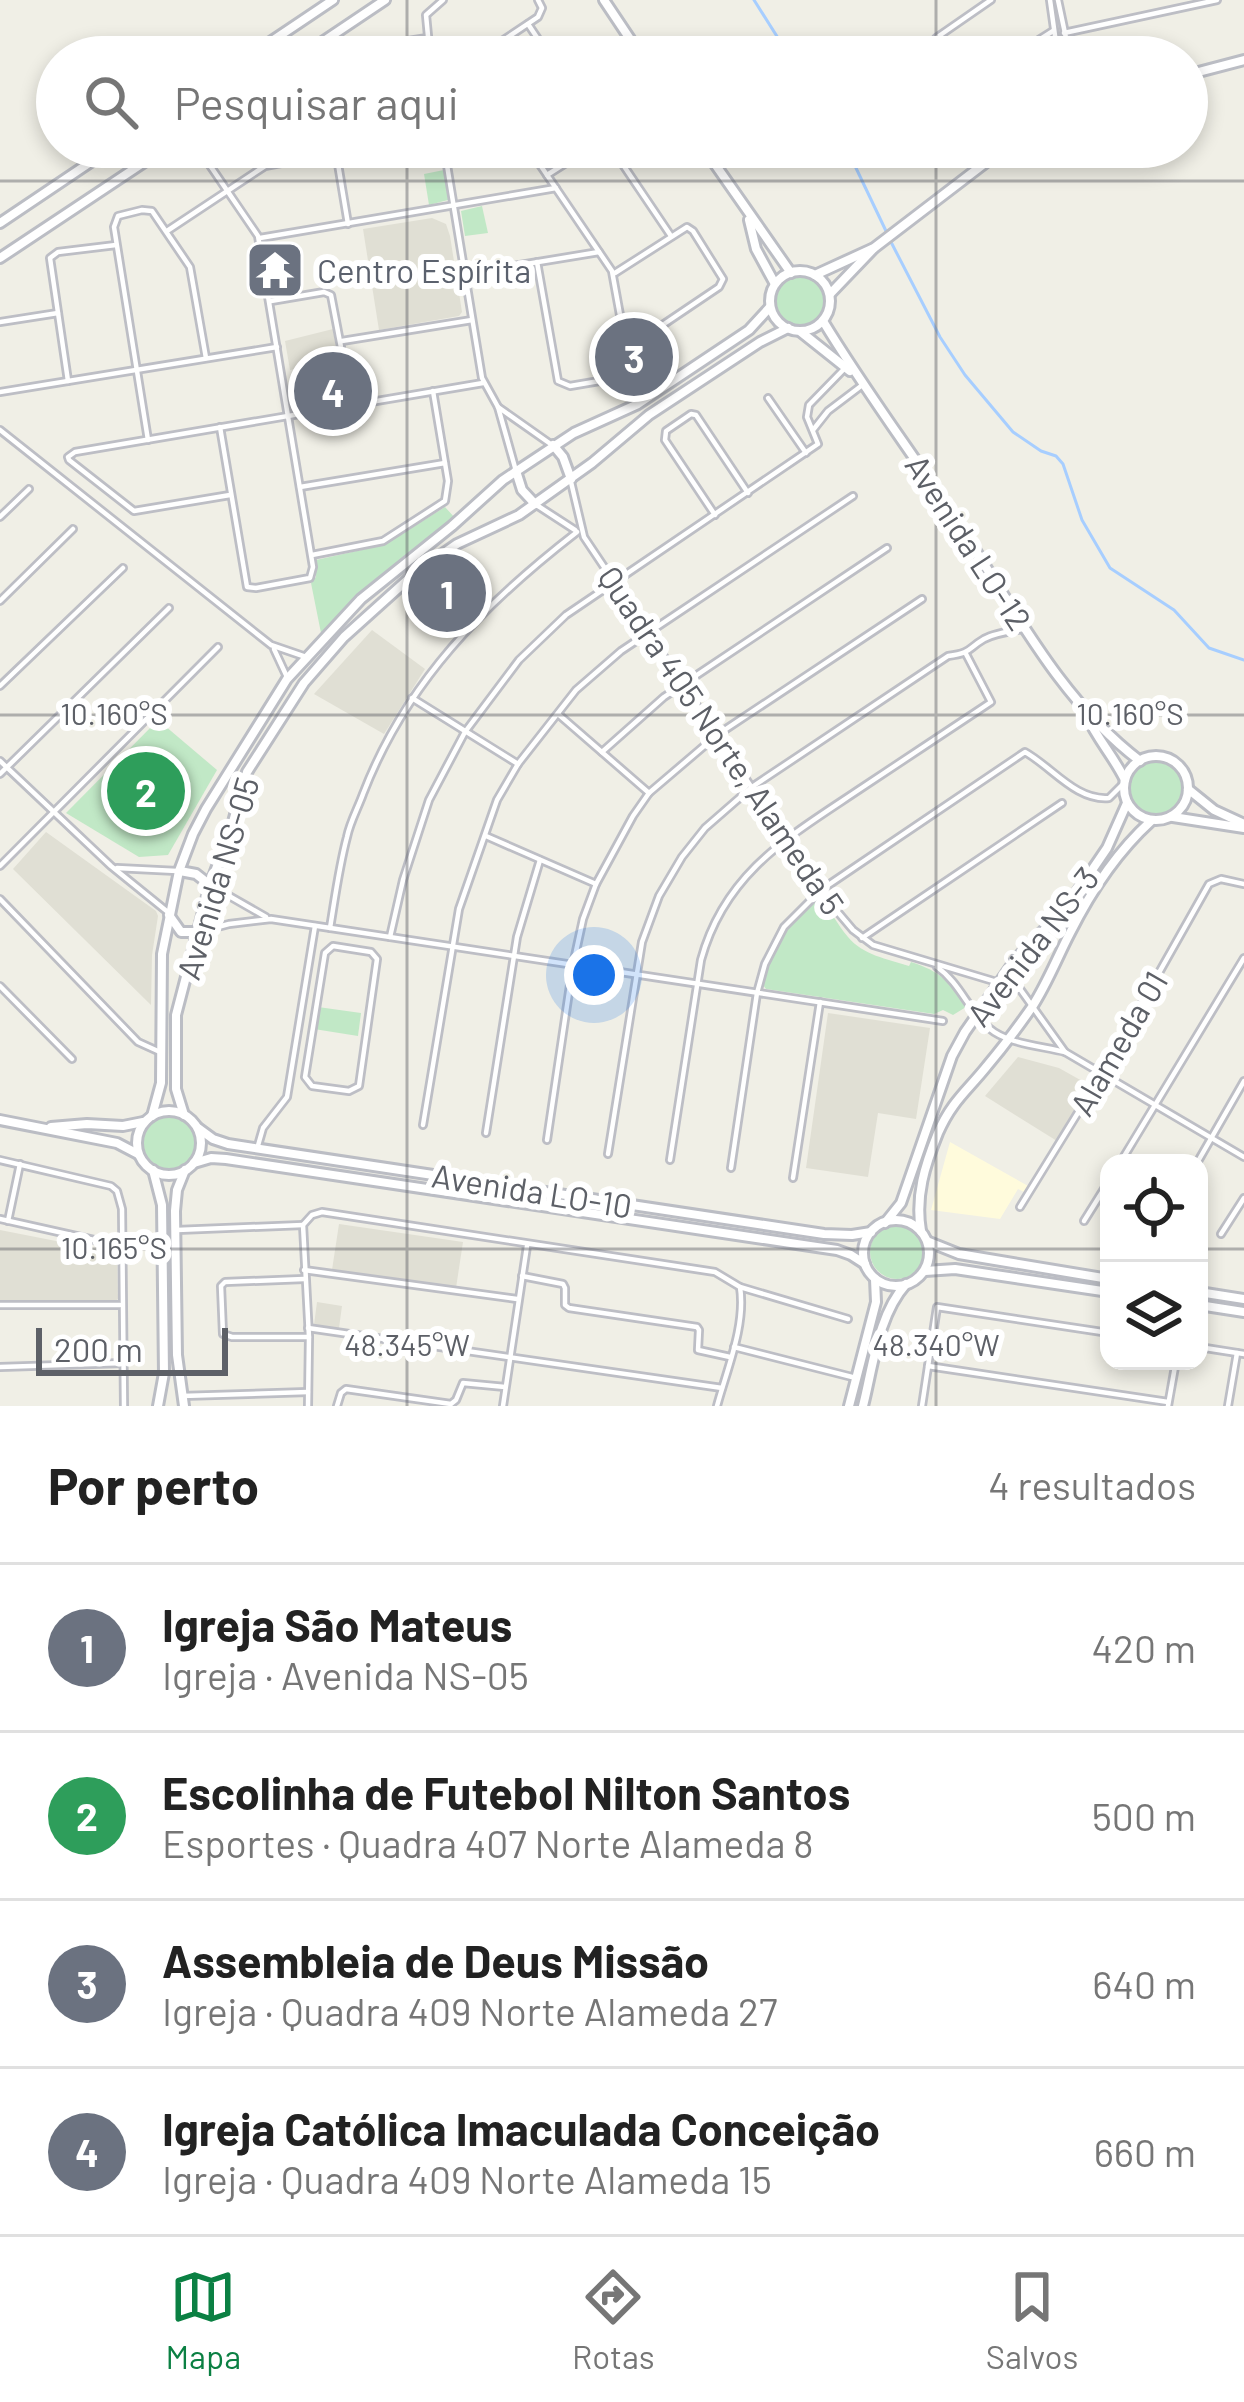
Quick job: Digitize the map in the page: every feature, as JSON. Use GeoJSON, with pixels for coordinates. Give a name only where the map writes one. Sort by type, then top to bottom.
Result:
{"type":"FeatureCollection","features":[{"type":"Feature","properties":{"kind":"street"},"geometry":{"type":"LineString","coordinates":[[277,36],[333,0]]}},
{"type":"Feature","properties":{"kind":"street"},"geometry":{"type":"LineString","coordinates":[[331,36],[385,0]]}},
{"type":"Feature","properties":{"kind":"street"},"geometry":{"type":"LineString","coordinates":[[427,36],[426,15],[443,0]]}},
{"type":"Feature","properties":{"kind":"street"},"geometry":{"type":"LineString","coordinates":[[510,36],[538,16],[542,10],[538,0]]}},
{"type":"Feature","properties":{"kind":"street"},"geometry":{"type":"LineString","coordinates":[[604,0],[628,36]]}},
{"type":"Feature","properties":{"kind":"street"},"geometry":{"type":"LineString","coordinates":[[939,36],[992,0]]}},
{"type":"Feature","properties":{"kind":"street"},"geometry":{"type":"LineString","coordinates":[[1054,0],[1054,36]]}},
{"type":"Feature","properties":{"kind":"street"},"geometry":{"type":"LineString","coordinates":[[1054,0],[1065,36]]}},
{"type":"Feature","properties":{"kind":"street"},"geometry":{"type":"LineString","coordinates":[[1064,33],[1217,0]]}},
{"type":"Feature","properties":{"kind":"street"},"geometry":{"type":"LineString","coordinates":[[528,24],[536,36]]}},
{"type":"Feature","properties":{"kind":"street"},"geometry":{"type":"LineString","coordinates":[[1045,36],[1053,31]]}},
{"type":"Feature","properties":{"kind":"street"},"geometry":{"type":"LineString","coordinates":[[1208,69],[1244,60]]}},
{"type":"Feature","properties":{"kind":"street"},"geometry":{"type":"LineString","coordinates":[[0,223],[82,168]]}},
{"type":"Feature","properties":{"kind":"street"},"geometry":{"type":"LineString","coordinates":[[0,258],[135,168]]}},
{"type":"Feature","properties":{"kind":"street"},"geometry":{"type":"LineString","coordinates":[[212,168],[259,238],[312,576],[247,587],[220,428]]}},
{"type":"Feature","properties":{"kind":"street"},"geometry":{"type":"LineString","coordinates":[[167,231],[262,168]]}},
{"type":"Feature","properties":{"kind":"street"},"geometry":{"type":"LineString","coordinates":[[339,168],[348,224]]}},
{"type":"Feature","properties":{"kind":"street"},"geometry":{"type":"LineString","coordinates":[[448,168],[483,383],[498,406],[522,490],[584,537]]}},
{"type":"Feature","properties":{"kind":"street"},"geometry":{"type":"LineString","coordinates":[[537,262],[556,377],[568,386],[620,378],[627,371],[626,349],[614,274],[543,168]]}},
{"type":"Feature","properties":{"kind":"street"},"geometry":{"type":"LineString","coordinates":[[548,175],[559,168]]}},
{"type":"Feature","properties":{"kind":"street"},"geometry":{"type":"LineString","coordinates":[[625,168],[670,236]]}},
{"type":"Feature","properties":{"kind":"street"},"geometry":{"type":"LineString","coordinates":[[717,168],[790,273]]}},
{"type":"Feature","properties":{"kind":"street"},"geometry":{"type":"LineString","coordinates":[[814,275],[874,248],[979,168]]}},
{"type":"Feature","properties":{"kind":"street"},"geometry":{"type":"LineString","coordinates":[[259,238],[556,188]]}},
{"type":"Feature","properties":{"kind":"street"},"geometry":{"type":"LineString","coordinates":[[148,440],[114,225],[123,213],[149,210],[157,215],[190,268],[206,358]]}},
{"type":"Feature","properties":{"kind":"street"},"geometry":{"type":"LineString","coordinates":[[746,212],[756,249],[775,284]]}},
{"type":"Feature","properties":{"kind":"street"},"geometry":{"type":"LineString","coordinates":[[614,274],[688,227],[723,281],[626,349]]}},
{"type":"Feature","properties":{"kind":"street"},"geometry":{"type":"LineString","coordinates":[[68,381],[52,256],[117,245]]}},
{"type":"Feature","properties":{"kind":"street"},"geometry":{"type":"LineString","coordinates":[[829,294],[874,248]]}},
{"type":"Feature","properties":{"kind":"street"},"geometry":{"type":"LineString","coordinates":[[465,274],[599,252]]}},
{"type":"Feature","properties":{"kind":"street"},"geometry":{"type":"LineString","coordinates":[[790,273],[814,275],[829,294],[823,321],[808,330],[788,328],[770,307],[771,292],[790,273]]}},
{"type":"Feature","properties":{"kind":"street"},"geometry":{"type":"LineString","coordinates":[[269,301],[329,293],[334,299],[352,405]]}},
{"type":"Feature","properties":{"kind":"street","name":"Avenida NS-05"},"geometry":{"type":"LineString","coordinates":[[139,1155],[137,1138],[159,1094],[163,954],[179,871],[206,809],[287,679],[373,588],[450,528],[493,487],[588,425],[634,406],[749,330],[770,307]]}},
{"type":"Feature","properties":{"kind":"street"},"geometry":{"type":"LineString","coordinates":[[0,322],[58,313]]}},
{"type":"Feature","properties":{"kind":"street"},"geometry":{"type":"LineString","coordinates":[[341,341],[472,320]]}},
{"type":"Feature","properties":{"kind":"street","name":"Avenida LO-12"},"geometry":{"type":"LineString","coordinates":[[823,321],[1025,628],[1084,709],[1140,761]]}},
{"type":"Feature","properties":{"kind":"street","name":"Avenida NS-05"},"geometry":{"type":"LineString","coordinates":[[184,1114],[176,1089],[175,1024],[210,885],[247,772],[318,665],[414,574],[457,544],[536,504],[649,415],[788,328]]}},
{"type":"Feature","properties":{"kind":"street","name":"Avenida LO-12"},"geometry":{"type":"LineString","coordinates":[[800,331],[855,374]]}},
{"type":"Feature","properties":{"kind":"street"},"geometry":{"type":"LineString","coordinates":[[0,392],[277,346]]}},
{"type":"Feature","properties":{"kind":"street"},"geometry":{"type":"LineString","coordinates":[[391,938],[403,880],[429,800],[465,732],[519,660],[566,615],[818,444],[807,417],[809,405],[845,368]]}},
{"type":"Feature","properties":{"kind":"street"},"geometry":{"type":"LineString","coordinates":[[231,494],[134,511],[69,460],[69,455],[483,383]]}},
{"type":"Feature","properties":{"kind":"street"},"geometry":{"type":"LineString","coordinates":[[813,430],[863,385]]}},
{"type":"Feature","properties":{"kind":"street"},"geometry":{"type":"LineString","coordinates":[[311,555],[383,542],[442,504],[448,488],[433,392]]}},
{"type":"Feature","properties":{"kind":"street"},"geometry":{"type":"LineString","coordinates":[[768,398],[806,453]]}},
{"type":"Feature","properties":{"kind":"street"},"geometry":{"type":"LineString","coordinates":[[498,406],[560,453],[584,537]]}},
{"type":"Feature","properties":{"kind":"street"},"geometry":{"type":"LineString","coordinates":[[715,515],[664,440],[666,431],[691,414],[748,493]]}},
{"type":"Feature","properties":{"kind":"street"},"geometry":{"type":"LineString","coordinates":[[0,430],[271,645],[287,679]]}},
{"type":"Feature","properties":{"kind":"street"},"geometry":{"type":"LineString","coordinates":[[300,487],[445,464]]}},
{"type":"Feature","properties":{"kind":"street"},"geometry":{"type":"LineString","coordinates":[[0,517],[29,489]]}},
{"type":"Feature","properties":{"kind":"street"},"geometry":{"type":"LineString","coordinates":[[423,1125],[463,894],[497,800],[518,764],[556,712],[599,670],[853,496]]}},
{"type":"Feature","properties":{"kind":"street"},"geometry":{"type":"LineString","coordinates":[[0,601],[73,530]]}},
{"type":"Feature","properties":{"kind":"street"},"geometry":{"type":"LineString","coordinates":[[330,928],[347,835],[400,715],[488,607],[526,570],[577,532]]}},
{"type":"Feature","properties":{"kind":"street","name":"Quadra 405 Norte, Alameda 5"},"geometry":{"type":"LineString","coordinates":[[584,537],[844,921],[881,948],[1020,989],[1033,1005]]}},
{"type":"Feature","properties":{"kind":"street"},"geometry":{"type":"LineString","coordinates":[[602,752],[683,684],[887,548]]}},
{"type":"Feature","properties":{"kind":"street"},"geometry":{"type":"LineString","coordinates":[[0,686],[123,568]]}},
{"type":"Feature","properties":{"kind":"street"},"geometry":{"type":"LineString","coordinates":[[547,1140],[583,919],[617,842],[649,793],[717,735],[922,599]]}},
{"type":"Feature","properties":{"kind":"street"},"geometry":{"type":"LineString","coordinates":[[0,774],[169,608]]}},
{"type":"Feature","properties":{"kind":"street"},"geometry":{"type":"LineString","coordinates":[[608,1154],[635,974],[649,920],[677,864],[705,828],[752,787],[949,656],[965,653],[980,640],[1025,628]]}},
{"type":"Feature","properties":{"kind":"street"},"geometry":{"type":"LineString","coordinates":[[271,645],[306,657]]}},
{"type":"Feature","properties":{"kind":"street"},"geometry":{"type":"LineString","coordinates":[[0,866],[218,647]]}},
{"type":"Feature","properties":{"kind":"street"},"geometry":{"type":"LineString","coordinates":[[670,1160],[705,947],[727,900],[751,869],[786,838],[991,702],[965,653]]}},
{"type":"Feature","properties":{"kind":"street"},"geometry":{"type":"LineString","coordinates":[[412,698],[518,764]]}},
{"type":"Feature","properties":{"kind":"street","name":"Avenida LO-12"},"geometry":{"type":"LineString","coordinates":[[1084,709],[1125,781]]}},
{"type":"Feature","properties":{"kind":"street"},"geometry":{"type":"LineString","coordinates":[[556,712],[649,793]]}},
{"type":"Feature","properties":{"kind":"street"},"geometry":{"type":"LineString","coordinates":[[731,1168],[757,993],[766,959],[794,914],[821,890],[1025,752],[1067,783],[1099,799],[1109,798],[1125,781]]}},
{"type":"Feature","properties":{"kind":"street"},"geometry":{"type":"LineString","coordinates":[[1172,816],[1188,789],[1184,772],[1170,760],[1150,757],[1140,761],[1125,781],[1127,803],[1137,815],[1151,821],[1172,816],[1244,826]]}},
{"type":"Feature","properties":{"kind":"street"},"geometry":{"type":"LineString","coordinates":[[0,761],[169,913],[181,932],[271,919],[943,1022]]}},
{"type":"Feature","properties":{"kind":"street"},"geometry":{"type":"LineString","coordinates":[[1188,789],[1244,826]]}},
{"type":"Feature","properties":{"kind":"street"},"geometry":{"type":"LineString","coordinates":[[862,938],[1062,803]]}},
{"type":"Feature","properties":{"kind":"street","name":"Avenida NS-3"},"geometry":{"type":"LineString","coordinates":[[871,1232],[900,1206],[952,1056],[1025,948],[1069,904],[1107,848],[1127,803]]}},
{"type":"Feature","properties":{"kind":"street","name":"Avenida NS-3"},"geometry":{"type":"LineString","coordinates":[[921,1231],[918,1200],[938,1133],[955,1101],[1033,1005],[1077,920],[1131,838],[1151,821]]}},
{"type":"Feature","properties":{"kind":"street"},"geometry":{"type":"LineString","coordinates":[[484,836],[596,884]]}},
{"type":"Feature","properties":{"kind":"street"},"geometry":{"type":"LineString","coordinates":[[486,1133],[513,956],[540,860]]}},
{"type":"Feature","properties":{"kind":"street"},"geometry":{"type":"LineString","coordinates":[[112,866],[196,874],[271,919]]}},
{"type":"Feature","properties":{"kind":"street","name":"Alameda 01"},"geometry":{"type":"LineString","coordinates":[[1020,1207],[1209,884],[1216,879],[1244,884]]}},
{"type":"Feature","properties":{"kind":"street"},"geometry":{"type":"LineString","coordinates":[[0,899],[138,1042],[161,1053]]}},
{"type":"Feature","properties":{"kind":"street"},"geometry":{"type":"LineString","coordinates":[[257,1149],[263,1128],[287,1097],[315,926]]}},
{"type":"Feature","properties":{"kind":"street"},"geometry":{"type":"LineString","coordinates":[[333,946],[375,954],[354,1090],[312,1086],[306,1081],[313,1015],[326,949],[333,946]]}},
{"type":"Feature","properties":{"kind":"street"},"geometry":{"type":"LineString","coordinates":[[1126,1154],[1244,958]]}},
{"type":"Feature","properties":{"kind":"street","name":"Quadra 405 Norte, Alameda 5"},"geometry":{"type":"LineString","coordinates":[[932,964],[951,977],[991,1030],[1065,1052]]}},
{"type":"Feature","properties":{"kind":"street"},"geometry":{"type":"LineString","coordinates":[[0,986],[72,1059]]}},
{"type":"Feature","properties":{"kind":"street"},"geometry":{"type":"LineString","coordinates":[[793,1178],[820,1002]]}},
{"type":"Feature","properties":{"kind":"street"},"geometry":{"type":"LineString","coordinates":[[1033,1005],[1065,1052],[1244,1157]]}},
{"type":"Feature","properties":{"kind":"street"},"geometry":{"type":"LineString","coordinates":[[301,1013],[313,1015]]}},
{"type":"Feature","properties":{"kind":"street"},"geometry":{"type":"LineString","coordinates":[[1202,1154],[1244,1081]]}},
{"type":"Feature","properties":{"kind":"street"},"geometry":{"type":"LineString","coordinates":[[36,1127],[123,1126],[170,1111],[184,1114],[198,1128],[201,1148],[194,1163],[171,1175],[153,1171]]}},
{"type":"Feature","properties":{"kind":"street"},"geometry":{"type":"LineString","coordinates":[[0,1120],[117,1143],[139,1155],[153,1171],[162,1204],[164,1373],[158,1406]]}},
{"type":"Feature","properties":{"kind":"street","name":"Avenida LO-10"},"geometry":{"type":"LineString","coordinates":[[198,1128],[223,1143],[257,1149],[824,1234],[871,1232]]}},
{"type":"Feature","properties":{"kind":"street","name":"Avenida LO-10"},"geometry":{"type":"LineString","coordinates":[[194,1163],[226,1159],[577,1211],[833,1250],[865,1264]]}},
{"type":"Feature","properties":{"kind":"street"},"geometry":{"type":"LineString","coordinates":[[0,1160],[117,1191],[122,1209],[124,1406]]}},
{"type":"Feature","properties":{"kind":"street"},"geometry":{"type":"LineString","coordinates":[[20,1164],[4,1220],[122,1246]]}},
{"type":"Feature","properties":{"kind":"street"},"geometry":{"type":"LineString","coordinates":[[185,1170],[176,1197],[177,1359],[183,1401],[308,1392]]}},
{"type":"Feature","properties":{"kind":"street"},"geometry":{"type":"LineString","coordinates":[[1084,1221],[1100,1195]]}},
{"type":"Feature","properties":{"kind":"street"},"geometry":{"type":"LineString","coordinates":[[1221,1234],[1244,1198]]}},
{"type":"Feature","properties":{"kind":"street"},"geometry":{"type":"LineString","coordinates":[[308,1406],[303,1225],[322,1212],[715,1272],[740,1287],[848,1319]]}},
{"type":"Feature","properties":{"kind":"street"},"geometry":{"type":"LineString","coordinates":[[871,1232],[864,1247],[865,1264],[874,1277],[890,1285],[917,1279],[929,1257],[921,1231],[904,1221],[885,1222]]}},
{"type":"Feature","properties":{"kind":"street"},"geometry":{"type":"LineString","coordinates":[[176,1230],[303,1225]]}},
{"type":"Feature","properties":{"kind":"street"},"geometry":{"type":"LineString","coordinates":[[927,1242],[957,1254],[1100,1278]]}},
{"type":"Feature","properties":{"kind":"street"},"geometry":{"type":"LineString","coordinates":[[503,1406],[527,1244]]}},
{"type":"Feature","properties":{"kind":"street"},"geometry":{"type":"LineString","coordinates":[[923,1272],[955,1269],[1100,1291]]}},
{"type":"Feature","properties":{"kind":"street"},"geometry":{"type":"LineString","coordinates":[[304,1270],[517,1299]]}},
{"type":"Feature","properties":{"kind":"street"},"geometry":{"type":"LineString","coordinates":[[522,1276],[565,1285],[569,1308],[697,1328],[698,1350],[730,1357]]}},
{"type":"Feature","properties":{"kind":"street"},"geometry":{"type":"LineString","coordinates":[[849,1406],[876,1302],[874,1277]]}},
{"type":"Feature","properties":{"kind":"street"},"geometry":{"type":"LineString","coordinates":[[304,1279],[229,1281],[221,1286],[221,1324],[223,1334],[232,1337],[309,1337]]}},
{"type":"Feature","properties":{"kind":"street"},"geometry":{"type":"LineString","coordinates":[[863,1406],[886,1316],[905,1284]]}},
{"type":"Feature","properties":{"kind":"street"},"geometry":{"type":"LineString","coordinates":[[717,1406],[734,1347],[740,1287]]}},
{"type":"Feature","properties":{"kind":"street"},"geometry":{"type":"LineString","coordinates":[[1208,1293],[1244,1298]]}},
{"type":"Feature","properties":{"kind":"street"},"geometry":{"type":"LineString","coordinates":[[0,1305],[123,1305]]}},
{"type":"Feature","properties":{"kind":"street"},"geometry":{"type":"LineString","coordinates":[[922,1406],[937,1306],[1100,1332]]}},
{"type":"Feature","properties":{"kind":"street"},"geometry":{"type":"LineString","coordinates":[[1208,1306],[1244,1312]]}},
{"type":"Feature","properties":{"kind":"street"},"geometry":{"type":"LineString","coordinates":[[308,1328],[722,1388]]}},
{"type":"Feature","properties":{"kind":"street"},"geometry":{"type":"LineString","coordinates":[[734,1347],[856,1378]]}},
{"type":"Feature","properties":{"kind":"street"},"geometry":{"type":"LineString","coordinates":[[1208,1348],[1240,1353],[1228,1406]]}},
{"type":"Feature","properties":{"kind":"street"},"geometry":{"type":"LineString","coordinates":[[0,1367],[124,1363]]}},
{"type":"Feature","properties":{"kind":"street"},"geometry":{"type":"LineString","coordinates":[[928,1366],[1168,1404],[1174,1370]]}},
{"type":"Feature","properties":{"kind":"street"},"geometry":{"type":"LineString","coordinates":[[337,1406],[346,1389],[451,1403],[463,1383],[505,1387]]}},
{"type":"Feature","properties":{"kind":"shaded area"},"geometry":{"type":"Polygon","coordinates":[[[432,218],[446,224],[450,236],[462,312],[379,330],[363,229],[432,218]]]}},
{"type":"Feature","properties":{"kind":"shaded area"},"geometry":{"type":"Polygon","coordinates":[[[333,329],[338,362],[290,370],[285,341],[333,329]]]}},
{"type":"Feature","properties":{"kind":"shaded area"},"geometry":{"type":"Polygon","coordinates":[[[372,630],[425,669],[384,734],[314,694],[372,630]]]}},
{"type":"Feature","properties":{"kind":"shaded area"},"geometry":{"type":"Polygon","coordinates":[[[46,832],[156,911],[151,1005],[13,869],[46,832]]]}},
{"type":"Feature","properties":{"kind":"shaded area"},"geometry":{"type":"Polygon","coordinates":[[[828,1013],[930,1028],[916,1119],[878,1113],[868,1177],[806,1168],[828,1013]]]}},
{"type":"Feature","properties":{"kind":"shaded area"},"geometry":{"type":"Polygon","coordinates":[[[1018,1057],[1059,1068],[1091,1086],[1057,1141],[985,1096],[1018,1057]]]}},
{"type":"Feature","properties":{"kind":"shaded area"},"geometry":{"type":"Polygon","coordinates":[[[950,1142],[1030,1187],[1026,1193],[1018,1189],[1000,1219],[931,1210],[950,1142]]]}},
{"type":"Feature","properties":{"kind":"shaded area"},"geometry":{"type":"Polygon","coordinates":[[[339,1224],[463,1242],[456,1288],[332,1270],[339,1224]]]}},
{"type":"Feature","properties":{"kind":"shaded area"},"geometry":{"type":"Polygon","coordinates":[[[0,1230],[112,1252],[117,1259],[118,1299],[112,1303],[0,1302],[0,1230]]]}},
{"type":"Feature","properties":{"kind":"shaded area"},"geometry":{"type":"Polygon","coordinates":[[[317,1302],[342,1306],[339,1328],[314,1325],[317,1302]]]}},
{"type":"Feature","properties":{"kind":"green space"},"geometry":{"type":"Polygon","coordinates":[[[444,170],[448,200],[429,205],[424,174],[444,170]]]}},
{"type":"Feature","properties":{"kind":"green space"},"geometry":{"type":"Polygon","coordinates":[[[482,206],[488,233],[465,236],[461,211],[482,206]]]}},
{"type":"Feature","properties":{"kind":"green space"},"geometry":{"type":"Polygon","coordinates":[[[800,274],[819,282],[827,301],[819,320],[800,328],[781,320],[773,301],[781,282],[800,274]]]}},
{"type":"Feature","properties":{"kind":"green space"},"geometry":{"type":"Polygon","coordinates":[[[445,507],[455,518],[369,584],[321,633],[311,583],[316,577],[316,560],[384,545],[445,507]]]}},
{"type":"Feature","properties":{"kind":"green space"},"geometry":{"type":"Polygon","coordinates":[[[158,720],[217,770],[168,855],[139,857],[66,813],[158,720]]]}},
{"type":"Feature","properties":{"kind":"green space"},"geometry":{"type":"Polygon","coordinates":[[[1156,760],[1176,769],[1185,789],[1176,809],[1156,818],[1136,809],[1127,789],[1136,769],[1156,760]]]}},
{"type":"Feature","properties":{"kind":"green space"},"geometry":{"type":"Polygon","coordinates":[[[818,899],[861,948],[930,970],[949,984],[966,1007],[953,1015],[943,1010],[934,1014],[766,989],[766,972],[776,948],[798,916],[818,899]]]}},
{"type":"Feature","properties":{"kind":"green space"},"geometry":{"type":"Polygon","coordinates":[[[318,1007],[361,1013],[358,1036],[314,1029],[318,1007]]]}},
{"type":"Feature","properties":{"kind":"green space"},"geometry":{"type":"Polygon","coordinates":[[[168,1116],[187,1124],[195,1143],[187,1162],[168,1170],[149,1162],[141,1143],[149,1124],[168,1116]]]}},
{"type":"Feature","properties":{"kind":"green space"},"geometry":{"type":"Polygon","coordinates":[[[897,1225],[916,1233],[924,1252],[916,1271],[897,1279],[878,1271],[870,1252],[878,1233],[897,1225]]]}},
{"type":"Feature","properties":{"kind":"waterway"},"geometry":{"type":"LineString","coordinates":[[754,0],[777,36]]}},
{"type":"Feature","properties":{"kind":"waterway"},"geometry":{"type":"LineString","coordinates":[[856,168],[886,231]]}},
{"type":"Feature","properties":{"kind":"waterway"},"geometry":{"type":"LineString","coordinates":[[891,242],[965,375],[1013,432],[1063,464],[1082,520],[1110,568],[1174,610],[1209,648],[1244,660]]}},
{"type":"Feature","properties":{"kind":"place","name":"Centro Espírita"},"geometry":{"type":"Point","coordinates":[275,270]}},
{"type":"Feature","properties":{"kind":"place","name":"Assembleia de Deus Missão"},"geometry":{"type":"Point","coordinates":[634,357]}},
{"type":"Feature","properties":{"kind":"place","name":"Igreja Católica Imaculada Conceição"},"geometry":{"type":"Point","coordinates":[333,391]}},
{"type":"Feature","properties":{"kind":"place","name":"Igreja São Mateus"},"geometry":{"type":"Point","coordinates":[447,593]}},
{"type":"Feature","properties":{"kind":"place","name":"Escolinha de Futebol Nilton Santos"},"geometry":{"type":"Point","coordinates":[146,791]}}]}
